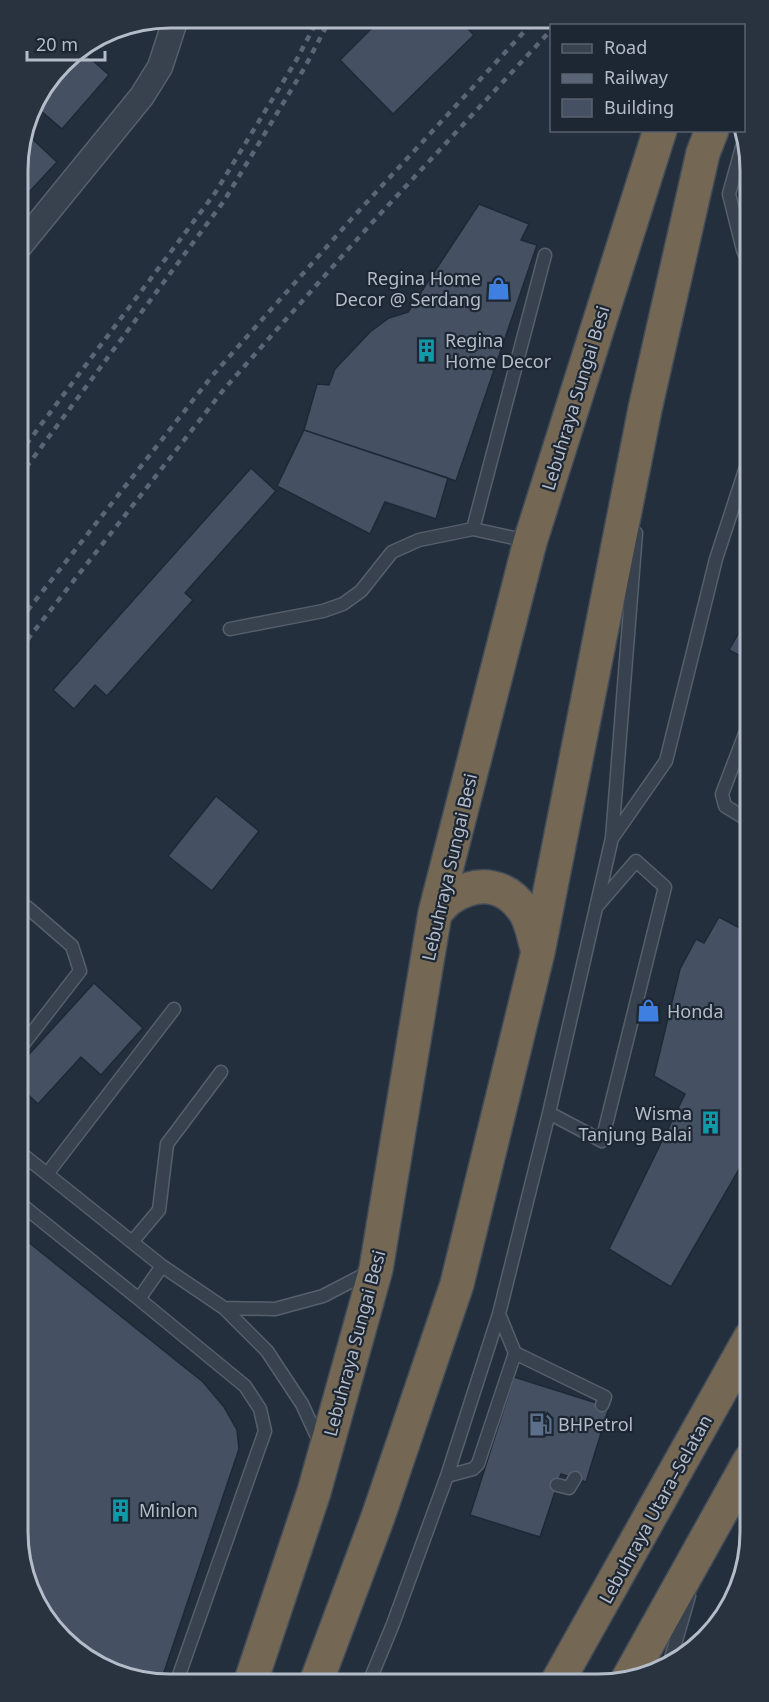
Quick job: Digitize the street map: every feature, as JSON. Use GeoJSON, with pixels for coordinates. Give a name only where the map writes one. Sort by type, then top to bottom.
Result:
{"type":"FeatureCollection","features":[{"type":"Feature","properties":{"kind":"highway"},"geometry":{"type":"LineString","coordinates":[[318,1674],[378,1517],[457,1284],[538,952],[645,409],[702,153],[711,132]]}},
{"type":"Feature","properties":{"kind":"highway","name":"Lebuhraya Sungai Besi"},"geometry":{"type":"LineString","coordinates":[[253,1674],[311,1503],[376,1269],[435,913],[530,542],[655,133]]}},
{"type":"Feature","properties":{"kind":"highway"},"geometry":{"type":"LineString","coordinates":[[435,913],[451,897],[472,888],[494,886],[510,894],[526,913],[538,952]]}},
{"type":"Feature","properties":{"kind":"highway","name":"Lebuhraya Utara–Selatan"},"geometry":{"type":"LineString","coordinates":[[562,1674],[740,1356]]}},
{"type":"Feature","properties":{"kind":"highway"},"geometry":{"type":"LineString","coordinates":[[633,1669],[740,1478]]}},
{"type":"Feature","properties":{"kind":"street"},"geometry":{"type":"LineString","coordinates":[[29,234],[142,96],[160,67],[172,29]]}},
{"type":"Feature","properties":{"kind":"lane"},"geometry":{"type":"LineString","coordinates":[[739,159],[729,194],[740,241]]}},
{"type":"Feature","properties":{"kind":"lane"},"geometry":{"type":"LineString","coordinates":[[473,529],[545,255]]}},
{"type":"Feature","properties":{"kind":"lane"},"geometry":{"type":"LineString","coordinates":[[372,1674],[447,1476],[499,1314],[549,1113],[612,838],[645,409]]}},
{"type":"Feature","properties":{"kind":"lane"},"geometry":{"type":"LineString","coordinates":[[612,838],[666,761],[716,559],[740,485]]}},
{"type":"Feature","properties":{"kind":"lane"},"geometry":{"type":"LineString","coordinates":[[230,629],[323,611],[343,604],[361,591],[392,552],[419,540],[473,529],[530,542]]}},
{"type":"Feature","properties":{"kind":"lane"},"geometry":{"type":"LineString","coordinates":[[740,747],[722,794],[725,806],[740,815]]}},
{"type":"Feature","properties":{"kind":"lane"},"geometry":{"type":"LineString","coordinates":[[549,1113],[602,1141],[665,887],[636,861],[597,907]]}},
{"type":"Feature","properties":{"kind":"lane"},"geometry":{"type":"LineString","coordinates":[[28,908],[72,946],[80,971],[28,1038]]}},
{"type":"Feature","properties":{"kind":"lane"},"geometry":{"type":"LineString","coordinates":[[47,1174],[174,1009]]}},
{"type":"Feature","properties":{"kind":"lane"},"geometry":{"type":"LineString","coordinates":[[132,1242],[159,1210],[167,1143],[221,1072]]}},
{"type":"Feature","properties":{"kind":"lane"},"geometry":{"type":"LineString","coordinates":[[28,1159],[162,1266],[224,1308],[267,1351],[302,1404],[325,1455]]}},
{"type":"Feature","properties":{"kind":"lane"},"geometry":{"type":"LineString","coordinates":[[28,1210],[245,1386],[260,1409],[265,1431],[179,1674]]}},
{"type":"Feature","properties":{"kind":"lane"},"geometry":{"type":"LineString","coordinates":[[139,1299],[162,1266]]}},
{"type":"Feature","properties":{"kind":"lane"},"geometry":{"type":"LineString","coordinates":[[224,1308],[276,1310],[323,1296],[376,1269]]}},
{"type":"Feature","properties":{"kind":"lane"},"geometry":{"type":"LineString","coordinates":[[447,1476],[482,1465],[515,1353],[499,1314]]}},
{"type":"Feature","properties":{"kind":"lane"},"geometry":{"type":"LineString","coordinates":[[515,1353],[605,1397],[602,1405]]}},
{"type":"Feature","properties":{"kind":"lane"},"geometry":{"type":"LineString","coordinates":[[557,1485],[569,1488],[575,1479]]}},
{"type":"Feature","properties":{"kind":"lane"},"geometry":{"type":"LineString","coordinates":[[673,1652],[706,1540]]}},
{"type":"Feature","properties":{"kind":"building"},"geometry":{"type":"Polygon","coordinates":[[[467,28],[474,35],[393,114],[340,60],[371,29],[467,28]]]}},
{"type":"Feature","properties":{"kind":"building"},"geometry":{"type":"Polygon","coordinates":[[[87,56],[109,75],[62,129],[41,111],[64,77],[87,56]]]}},
{"type":"Feature","properties":{"kind":"building"},"geometry":{"type":"Polygon","coordinates":[[[32,139],[57,162],[29,192],[32,139]]]}},
{"type":"Feature","properties":{"kind":"building","name":"Regina Home Decor"},"geometry":{"type":"Polygon","coordinates":[[[479,204],[529,224],[521,240],[537,245],[456,481],[304,430],[317,384],[329,385],[335,369],[370,332],[389,318],[408,312],[479,204]]]}},
{"type":"Feature","properties":{"kind":"building"},"geometry":{"type":"Polygon","coordinates":[[[304,430],[448,478],[436,519],[385,502],[370,534],[277,486],[304,430]]]}},
{"type":"Feature","properties":{"kind":"building"},"geometry":{"type":"Polygon","coordinates":[[[251,468],[276,491],[185,593],[193,600],[107,696],[95,685],[74,709],[53,690],[251,468]]]}},
{"type":"Feature","properties":{"kind":"building"},"geometry":{"type":"Polygon","coordinates":[[[740,630],[740,656],[729,650],[740,630]]]}},
{"type":"Feature","properties":{"kind":"building"},"geometry":{"type":"Polygon","coordinates":[[[216,796],[259,831],[212,891],[168,856],[216,796]]]}},
{"type":"Feature","properties":{"kind":"building","name":"Wisma Tanjung Balai"},"geometry":{"type":"Polygon","coordinates":[[[719,917],[740,928],[740,1168],[671,1287],[609,1249],[685,1094],[654,1076],[680,969],[696,939],[704,943],[719,917]]]}},
{"type":"Feature","properties":{"kind":"building"},"geometry":{"type":"Polygon","coordinates":[[[94,983],[143,1028],[101,1075],[81,1057],[38,1104],[28,1095],[28,1055],[94,983]]]}},
{"type":"Feature","properties":{"kind":"building","name":"Minlon"},"geometry":{"type":"Polygon","coordinates":[[[28,1242],[203,1382],[224,1407],[237,1430],[239,1449],[164,1673],[143,1671],[108,1659],[92,1650],[70,1632],[58,1618],[39,1586],[30,1550],[28,1531],[28,1242]]]}},
{"type":"Feature","properties":{"kind":"building"},"geometry":{"type":"Polygon","coordinates":[[[514,1377],[609,1407],[586,1482],[561,1474],[540,1537],[470,1515],[514,1377]]]}},
{"type":"Feature","properties":{"kind":"railway"},"geometry":{"type":"LineString","coordinates":[[29,609],[212,376],[355,215],[527,28]]}},
{"type":"Feature","properties":{"kind":"railway"},"geometry":{"type":"LineString","coordinates":[[29,441],[215,193],[297,59],[313,29]]}},
{"type":"Feature","properties":{"kind":"railway"},"geometry":{"type":"LineString","coordinates":[[29,464],[224,201],[305,67],[325,29]]}},
{"type":"Feature","properties":{"kind":"railway"},"geometry":{"type":"LineString","coordinates":[[29,638],[225,388],[368,227],[550,31]]}},
{"type":"Feature","properties":{"kind":"place","name":"Regina Home Decor @ Serdang"},"geometry":{"type":"Point","coordinates":[499,288]}},
{"type":"Feature","properties":{"kind":"place","name":"Regina Home Decor"},"geometry":{"type":"Point","coordinates":[427,350]}},
{"type":"Feature","properties":{"kind":"place","name":"Honda"},"geometry":{"type":"Point","coordinates":[649,1011]}},
{"type":"Feature","properties":{"kind":"place","name":"Wisma Tanjung Balai"},"geometry":{"type":"Point","coordinates":[710,1123]}},
{"type":"Feature","properties":{"kind":"place","name":"BHPetrol"},"geometry":{"type":"Point","coordinates":[540,1424]}},
{"type":"Feature","properties":{"kind":"place","name":"Minlon"},"geometry":{"type":"Point","coordinates":[121,1510]}}]}
